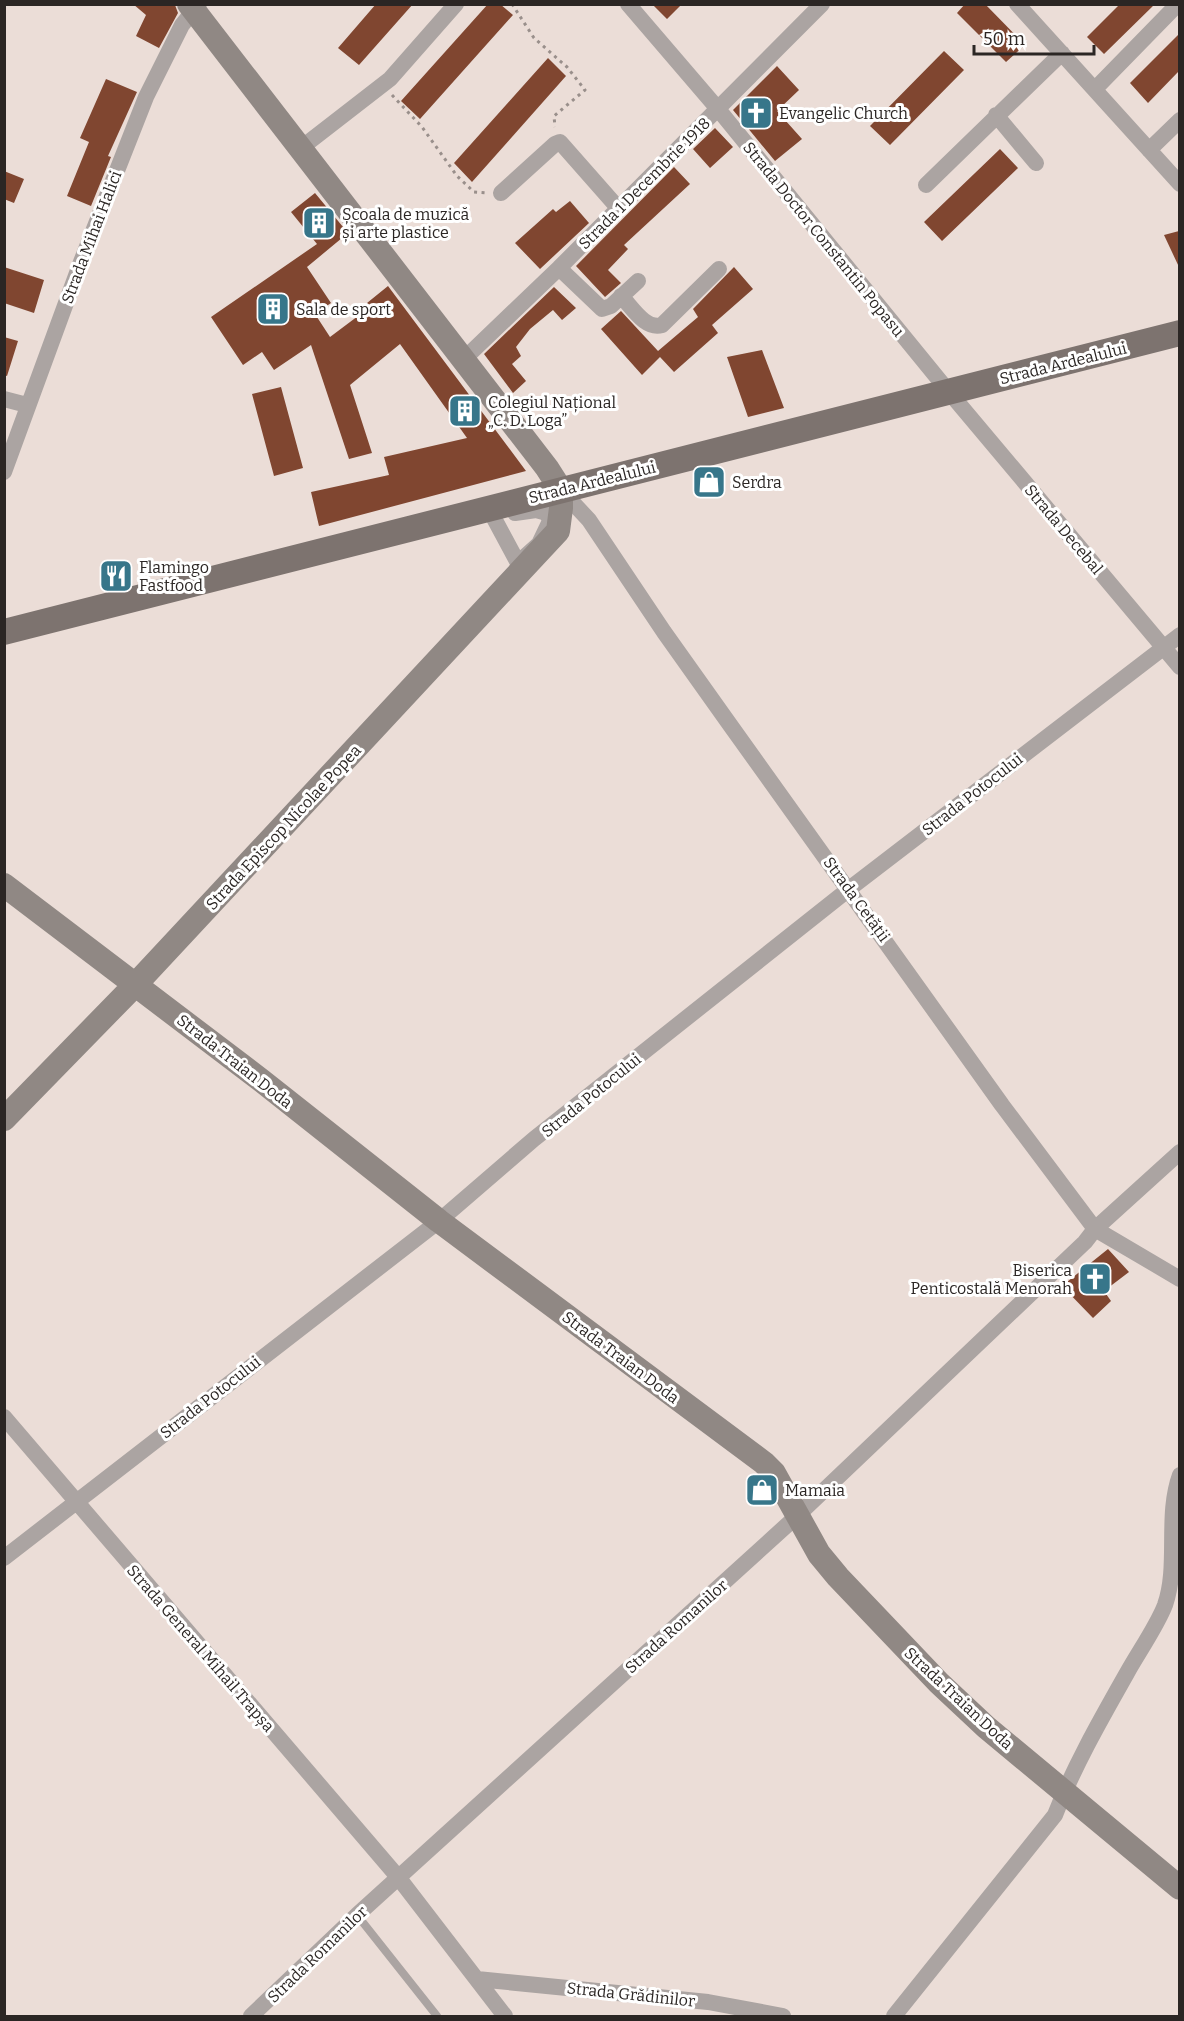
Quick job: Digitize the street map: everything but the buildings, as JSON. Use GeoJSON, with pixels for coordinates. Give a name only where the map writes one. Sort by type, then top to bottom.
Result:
{"type":"FeatureCollection","features":[{"type":"Feature","properties":{"kind":"main road","name":"Strada Ardealului"},"geometry":{"type":"LineString","coordinates":[[4,632],[491,513],[561,490],[1179,333]]}},
{"type":"Feature","properties":{"kind":"street"},"geometry":{"type":"LineString","coordinates":[[301,148],[383,85],[456,4]]}},
{"type":"Feature","properties":{"kind":"street","name":"Strada Doctor Constantin Popasu"},"geometry":{"type":"LineString","coordinates":[[628,4],[718,109],[949,392]]}},
{"type":"Feature","properties":{"kind":"street","name":"Strada 1 Decembrie 1918"},"geometry":{"type":"LineString","coordinates":[[464,359],[619,209],[822,4]]}},
{"type":"Feature","properties":{"kind":"street"},"geometry":{"type":"LineString","coordinates":[[1017,4],[1179,184]]}},
{"type":"Feature","properties":{"kind":"street"},"geometry":{"type":"LineString","coordinates":[[1095,89],[1178,4]]}},
{"type":"Feature","properties":{"kind":"street"},"geometry":{"type":"LineString","coordinates":[[194,6],[547,468],[561,490]]}},
{"type":"Feature","properties":{"kind":"street","name":"Strada Mihai Halici"},"geometry":{"type":"LineString","coordinates":[[4,472],[81,262],[146,97],[194,6]]}},
{"type":"Feature","properties":{"kind":"street"},"geometry":{"type":"LineString","coordinates":[[926,185],[1062,53]]}},
{"type":"Feature","properties":{"kind":"street"},"geometry":{"type":"LineString","coordinates":[[996,116],[1036,163]]}},
{"type":"Feature","properties":{"kind":"street"},"geometry":{"type":"LineString","coordinates":[[1149,150],[1179,120]]}},
{"type":"Feature","properties":{"kind":"street"},"geometry":{"type":"LineString","coordinates":[[501,193],[560,142],[619,209]]}},
{"type":"Feature","properties":{"kind":"street"},"geometry":{"type":"LineString","coordinates":[[559,268],[602,309],[611,306],[638,281]]}},
{"type":"Feature","properties":{"kind":"street"},"geometry":{"type":"LineString","coordinates":[[621,296],[647,324],[656,327],[662,325],[719,269]]}},
{"type":"Feature","properties":{"kind":"street","name":"Strada Decebal"},"geometry":{"type":"LineString","coordinates":[[949,392],[1179,667]]}},
{"type":"Feature","properties":{"kind":"street"},"geometry":{"type":"LineString","coordinates":[[4,399],[27,405]]}},
{"type":"Feature","properties":{"kind":"street","name":"Strada Episcop Nicolae Popea"},"geometry":{"type":"LineString","coordinates":[[4,1119],[135,985],[520,566],[558,531],[561,490]]}},
{"type":"Feature","properties":{"kind":"street","name":"Strada Cetății"},"geometry":{"type":"LineString","coordinates":[[561,490],[589,520],[677,650],[1002,1105],[1095,1229],[1179,1279]]}},
{"type":"Feature","properties":{"kind":"street"},"geometry":{"type":"LineString","coordinates":[[536,510],[547,513],[550,521],[547,530],[539,544],[520,566],[491,513],[536,510]]}},
{"type":"Feature","properties":{"kind":"street","name":"Strada Potocului"},"geometry":{"type":"LineString","coordinates":[[4,1558],[439,1221],[534,1139],[849,889],[1179,634]]}},
{"type":"Feature","properties":{"kind":"street","name":"Strada Traian Doda"},"geometry":{"type":"LineString","coordinates":[[4,885],[262,1081],[439,1221],[764,1463],[774,1473],[819,1554],[939,1683],[986,1727],[1179,1888]]}},
{"type":"Feature","properties":{"kind":"street","name":"Strada Romanilor"},"geometry":{"type":"LineString","coordinates":[[251,2016],[398,1877],[797,1515],[1077,1250],[1095,1229],[1179,1152]]}},
{"type":"Feature","properties":{"kind":"street","name":"Strada General Mihail Trapșa"},"geometry":{"type":"LineString","coordinates":[[4,1417],[398,1877]]}},
{"type":"Feature","properties":{"kind":"street"},"geometry":{"type":"LineString","coordinates":[[894,2016],[1055,1815],[1119,1687],[1165,1607],[1170,1587],[1173,1507],[1179,1475]]}},
{"type":"Feature","properties":{"kind":"street"},"geometry":{"type":"LineString","coordinates":[[398,1877],[505,2016]]}},
{"type":"Feature","properties":{"kind":"street","name":"Strada Grădinilor"},"geometry":{"type":"LineString","coordinates":[[477,1979],[708,2002],[783,2016]]}},
{"type":"Feature","properties":{"kind":"lane"},"geometry":{"type":"LineString","coordinates":[[357,1915],[437,2016]]}},
{"type":"Feature","properties":{"kind":"path"},"geometry":{"type":"LineString","coordinates":[[512,4],[534,38],[567,66],[585,90],[554,116],[555,144]]}},
{"type":"Feature","properties":{"kind":"path"},"geometry":{"type":"LineString","coordinates":[[383,85],[422,127],[458,176],[474,192],[501,193]]}},
{"type":"Feature","properties":{"kind":"place","name":"Evangelic Church"},"geometry":{"type":"Point","coordinates":[756,113]}},
{"type":"Feature","properties":{"kind":"place","name":"Școala de muzică și arte plastice"},"geometry":{"type":"Point","coordinates":[319,223]}},
{"type":"Feature","properties":{"kind":"place","name":"Sala de sport"},"geometry":{"type":"Point","coordinates":[273,309]}},
{"type":"Feature","properties":{"kind":"place","name":"Colegiul Național „C. D. Loga”"},"geometry":{"type":"Point","coordinates":[465,411]}},
{"type":"Feature","properties":{"kind":"place","name":"Serdra"},"geometry":{"type":"Point","coordinates":[709,482]}},
{"type":"Feature","properties":{"kind":"place","name":"Flamingo Fastfood"},"geometry":{"type":"Point","coordinates":[116,576]}},
{"type":"Feature","properties":{"kind":"place","name":"Biserica Penticostală Menorah"},"geometry":{"type":"Point","coordinates":[1095,1279]}},
{"type":"Feature","properties":{"kind":"place","name":"Mamaia"},"geometry":{"type":"Point","coordinates":[762,1490]}}]}
